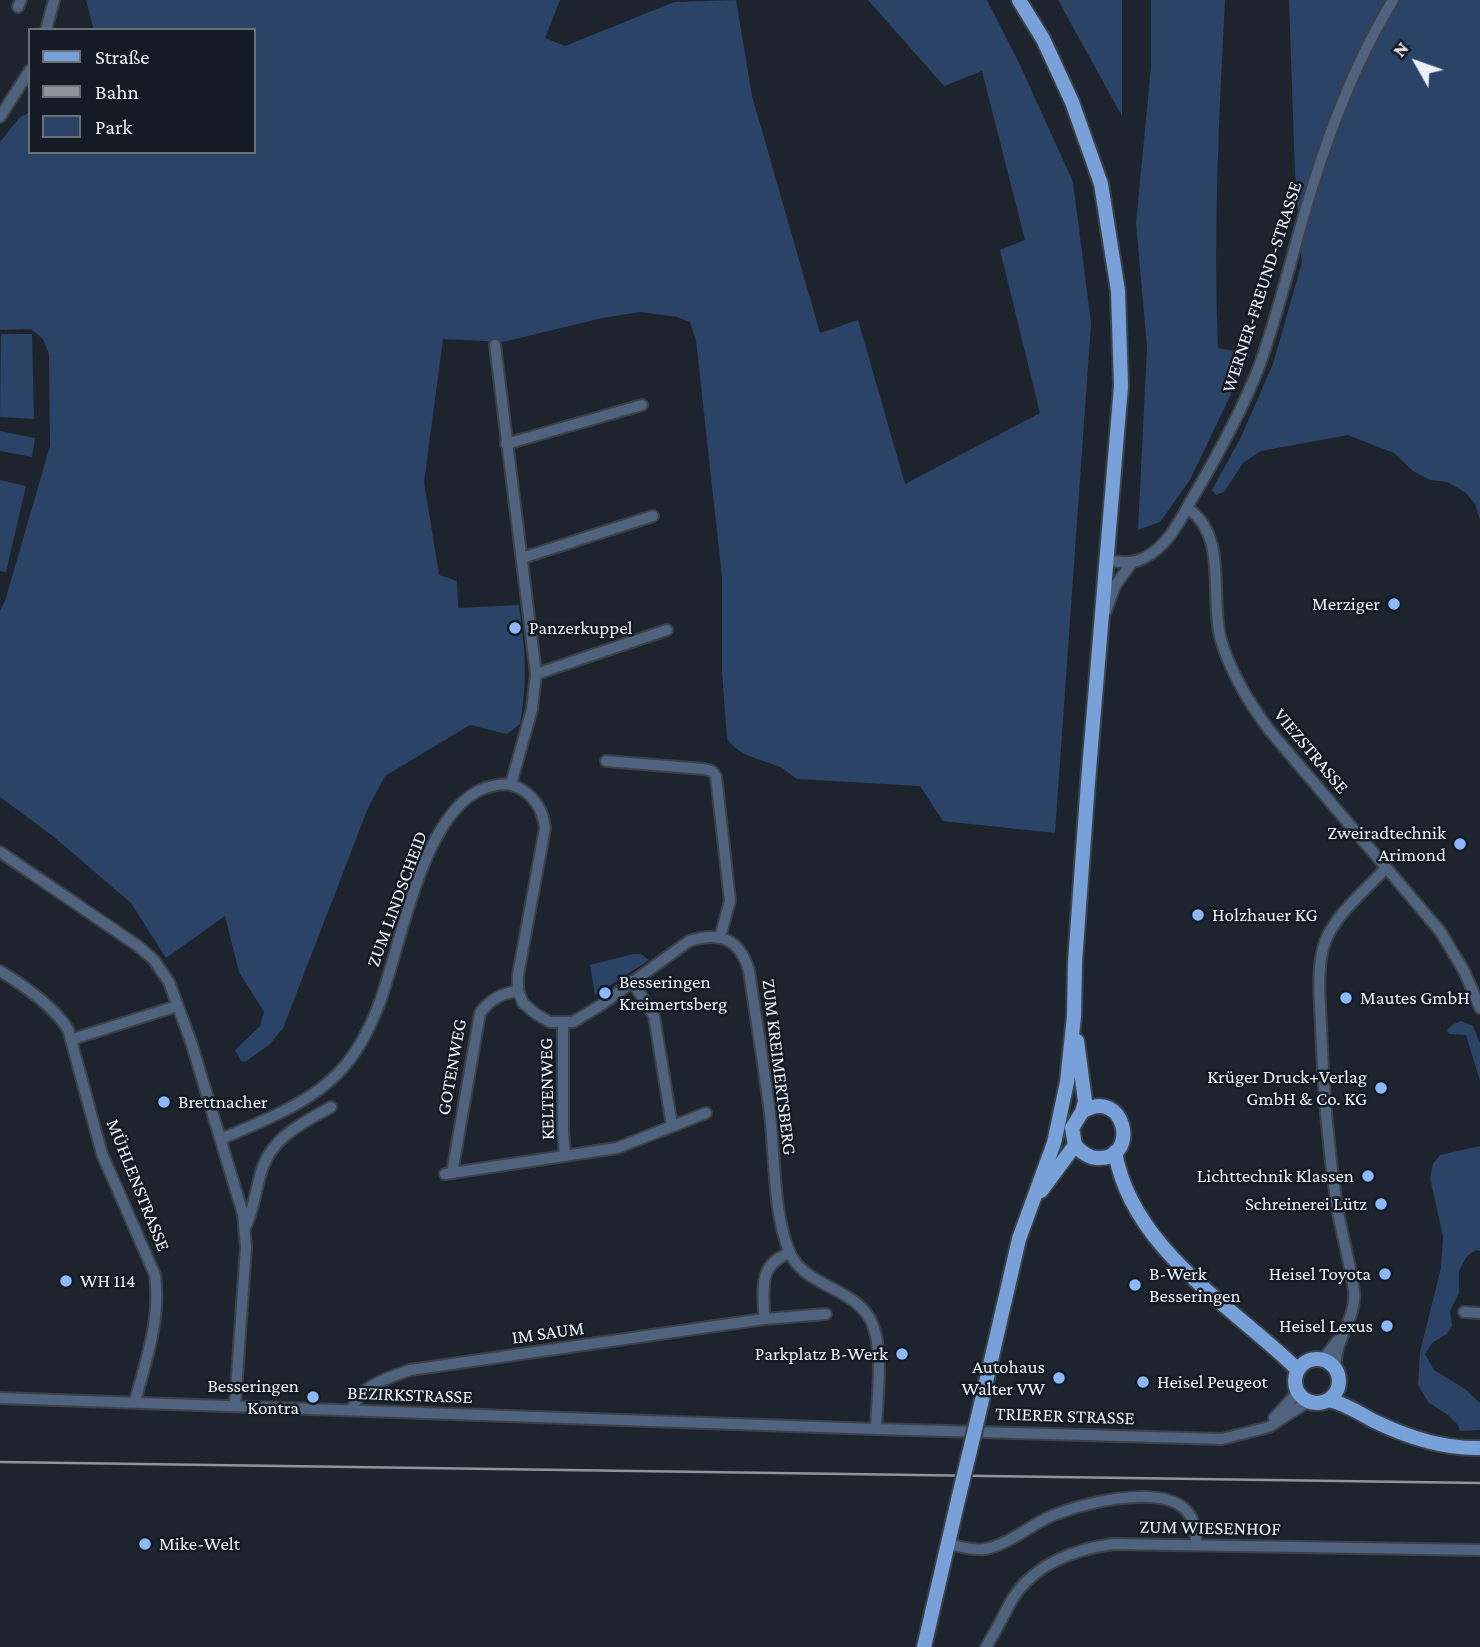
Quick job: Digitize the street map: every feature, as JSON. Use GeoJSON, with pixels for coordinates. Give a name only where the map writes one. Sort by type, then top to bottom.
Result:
{"type":"FeatureCollection","features":[{"type":"Feature","properties":{"kind":"main road"},"geometry":{"type":"LineString","coordinates":[[924,1647],[1023,1227],[1059,1126],[1067,1082],[1074,1016],[1074,962],[1121,386],[1118,291],[1101,184],[1072,102],[1043,38],[1019,0]]}},
{"type":"Feature","properties":{"kind":"main road"},"geometry":{"type":"LineString","coordinates":[[1074,1016],[1079,1060],[1085,1101],[1072,1128],[1078,1148],[1090,1157],[1108,1155],[1122,1143],[1124,1126],[1115,1112],[1094,1101],[1079,1060]]}},
{"type":"Feature","properties":{"kind":"main road"},"geometry":{"type":"LineString","coordinates":[[1082,1112],[1100,1106]]}},
{"type":"Feature","properties":{"kind":"main road"},"geometry":{"type":"LineString","coordinates":[[1023,1227],[1038,1196],[1078,1148]]}},
{"type":"Feature","properties":{"kind":"main road"},"geometry":{"type":"LineString","coordinates":[[1108,1155],[1140,1214],[1177,1262],[1251,1328],[1303,1365]]}},
{"type":"Feature","properties":{"kind":"main road"},"geometry":{"type":"LineString","coordinates":[[1323,1359],[1336,1368],[1340,1380],[1339,1387],[1323,1402],[1304,1397],[1295,1381],[1303,1365],[1323,1359]]}},
{"type":"Feature","properties":{"kind":"main road"},"geometry":{"type":"LineString","coordinates":[[1339,1387],[1391,1425],[1416,1438]]}},
{"type":"Feature","properties":{"kind":"main road"},"geometry":{"type":"LineString","coordinates":[[1329,1399],[1416,1438],[1458,1447],[1480,1448]]}},
{"type":"Feature","properties":{"kind":"street"},"geometry":{"type":"LineString","coordinates":[[47,28],[54,0]]}},
{"type":"Feature","properties":{"kind":"street","name":"WERNER-FREUND-STRASSE"},"geometry":{"type":"LineString","coordinates":[[1102,631],[1115,586],[1132,562],[1142,560],[1161,547],[1187,508],[1234,423],[1264,351],[1297,236],[1337,113],[1369,40],[1393,0]]}},
{"type":"Feature","properties":{"kind":"street"},"geometry":{"type":"LineString","coordinates":[[0,117],[28,73]]}},
{"type":"Feature","properties":{"kind":"street"},"geometry":{"type":"LineString","coordinates":[[495,345],[536,674],[532,709],[511,784],[539,805],[545,828],[521,956],[518,991],[523,1003],[550,1022],[573,1022],[690,941],[703,936],[720,937],[730,901],[716,776],[712,771],[606,761]]}},
{"type":"Feature","properties":{"kind":"street"},"geometry":{"type":"LineString","coordinates":[[506,444],[642,405]]}},
{"type":"Feature","properties":{"kind":"street","name":"VIEZSTRASSE"},"geometry":{"type":"LineString","coordinates":[[1187,508],[1199,520],[1212,547],[1216,571],[1216,617],[1220,637],[1246,697],[1270,731],[1440,931],[1477,988],[1480,1008]]}},
{"type":"Feature","properties":{"kind":"street"},"geometry":{"type":"LineString","coordinates":[[522,558],[653,516]]}},
{"type":"Feature","properties":{"kind":"street"},"geometry":{"type":"LineString","coordinates":[[1108,561],[1132,562]]}},
{"type":"Feature","properties":{"kind":"street"},"geometry":{"type":"LineString","coordinates":[[536,674],[667,630]]}},
{"type":"Feature","properties":{"kind":"street","name":"ZUM LINDSCHEID"},"geometry":{"type":"LineString","coordinates":[[221,1139],[320,1090],[346,1064],[359,1046],[379,1005],[417,883],[439,831],[460,805],[479,790],[511,784]]}},
{"type":"Feature","properties":{"kind":"street"},"geometry":{"type":"LineString","coordinates":[[0,852],[147,953],[164,973],[191,1042],[245,1228],[235,1405]]}},
{"type":"Feature","properties":{"kind":"street"},"geometry":{"type":"LineString","coordinates":[[1336,1368],[1336,1354],[1353,1311],[1354,1293],[1338,1210],[1324,1111],[1320,974],[1325,943],[1330,932],[1386,868]]}},
{"type":"Feature","properties":{"kind":"street","name":"ZUM KREIMERTSBERG"},"geometry":{"type":"LineString","coordinates":[[720,937],[736,946],[742,953],[749,971],[779,1201],[789,1253]]}},
{"type":"Feature","properties":{"kind":"street","name":"MÜHLENSTRASSE"},"geometry":{"type":"LineString","coordinates":[[0,971],[54,1011],[68,1029],[73,1039],[102,1154],[155,1275],[157,1289],[153,1332],[135,1401]]}},
{"type":"Feature","properties":{"kind":"street"},"geometry":{"type":"LineString","coordinates":[[632,981],[654,1016],[672,1126]]}},
{"type":"Feature","properties":{"kind":"street","name":"GOTENWEG"},"geometry":{"type":"LineString","coordinates":[[518,991],[498,996],[480,1013],[448,1173],[519,1164]]}},
{"type":"Feature","properties":{"kind":"street"},"geometry":{"type":"LineString","coordinates":[[73,1039],[177,1006]]}},
{"type":"Feature","properties":{"kind":"street","name":"KELTENWEG"},"geometry":{"type":"LineString","coordinates":[[563,1023],[565,1156]]}},
{"type":"Feature","properties":{"kind":"street"},"geometry":{"type":"LineString","coordinates":[[245,1228],[252,1214],[262,1166],[270,1151],[296,1126],[331,1107]]}},
{"type":"Feature","properties":{"kind":"street","name":"KELTENWEG"},"geometry":{"type":"LineString","coordinates":[[519,1164],[617,1148],[706,1113]]}},
{"type":"Feature","properties":{"kind":"street"},"geometry":{"type":"LineString","coordinates":[[764,1319],[767,1269],[771,1262],[789,1253],[805,1272],[819,1283],[855,1302],[871,1321],[877,1342],[876,1429]]}},
{"type":"Feature","properties":{"kind":"street"},"geometry":{"type":"LineString","coordinates":[[1464,1312],[1480,1313]]}},
{"type":"Feature","properties":{"kind":"street","name":"IM SAUM"},"geometry":{"type":"LineString","coordinates":[[352,1410],[361,1394],[410,1370],[764,1319],[826,1314]]}},
{"type":"Feature","properties":{"kind":"street"},"geometry":{"type":"LineString","coordinates":[[1323,1359],[1345,1329]]}},
{"type":"Feature","properties":{"kind":"street","name":"TRIERER STRASSE"},"geometry":{"type":"LineString","coordinates":[[876,1429],[1222,1439],[1251,1433],[1304,1397]]}},
{"type":"Feature","properties":{"kind":"street","name":"BEZIRKSTRASSE"},"geometry":{"type":"LineString","coordinates":[[0,1398],[876,1429]]}},
{"type":"Feature","properties":{"kind":"street"},"geometry":{"type":"LineString","coordinates":[[948,1544],[985,1549],[1069,1510],[1113,1499],[1147,1497],[1163,1498],[1187,1511],[1196,1531],[1196,1545]]}},
{"type":"Feature","properties":{"kind":"street","name":"ZUM WIESENHOF"},"geometry":{"type":"LineString","coordinates":[[986,1647],[1015,1595],[1030,1579],[1064,1556],[1087,1548],[1113,1544],[1480,1550]]}},
{"type":"Feature","properties":{"kind":"green space"},"geometry":{"type":"Polygon","coordinates":[[[86,0],[560,0],[545,38],[565,46],[674,2],[736,0],[752,96],[820,333],[858,320],[905,484],[1040,413],[1000,250],[1025,240],[982,71],[944,86],[868,0],[987,0],[1073,182],[1091,323],[1055,833],[943,821],[920,786],[797,779],[778,766],[744,753],[727,739],[722,672],[722,577],[696,340],[690,322],[677,317],[640,312],[602,318],[503,342],[443,339],[424,482],[439,575],[457,581],[458,608],[519,605],[525,664],[520,724],[507,734],[470,725],[385,776],[368,808],[283,1028],[269,1045],[245,1062],[241,1061],[235,1050],[260,1026],[264,1012],[239,972],[225,916],[166,958],[131,903],[54,837],[0,797],[0,611],[50,446],[49,354],[43,339],[31,329],[0,330],[0,142],[19,118],[28,113],[28,154],[256,154],[256,28],[93,28],[86,0]]]}},
{"type":"Feature","properties":{"kind":"green space"},"geometry":{"type":"Polygon","coordinates":[[[1058,0],[1122,0],[1122,116],[1058,0]]]}},
{"type":"Feature","properties":{"kind":"green space"},"geometry":{"type":"Polygon","coordinates":[[[1151,0],[1225,0],[1216,218],[1218,348],[1250,354],[1190,480],[1160,522],[1138,530],[1147,347],[1136,223],[1151,67],[1151,0]]]}},
{"type":"Feature","properties":{"kind":"green space"},"geometry":{"type":"Polygon","coordinates":[[[1289,0],[1480,0],[1480,520],[1475,504],[1466,493],[1448,482],[1430,480],[1413,471],[1394,453],[1348,435],[1261,451],[1243,463],[1224,492],[1216,495],[1212,490],[1241,437],[1273,364],[1302,262],[1295,174],[1289,0]]]}},
{"type":"Feature","properties":{"kind":"green space"},"geometry":{"type":"Polygon","coordinates":[[[1,334],[32,334],[34,419],[0,417],[1,334]]]}},
{"type":"Feature","properties":{"kind":"green space"},"geometry":{"type":"Polygon","coordinates":[[[0,431],[35,438],[32,457],[0,451],[0,431]]]}},
{"type":"Feature","properties":{"kind":"green space"},"geometry":{"type":"Polygon","coordinates":[[[0,480],[26,486],[6,572],[0,571],[0,480]]]}},
{"type":"Feature","properties":{"kind":"green space"},"geometry":{"type":"Polygon","coordinates":[[[641,954],[649,960],[595,995],[590,965],[641,954]]]}},
{"type":"Feature","properties":{"kind":"green space"},"geometry":{"type":"Polygon","coordinates":[[[1461,1021],[1473,1026],[1480,1043],[1480,1081],[1466,1035],[1449,1034],[1447,1030],[1461,1021]]]}},
{"type":"Feature","properties":{"kind":"green space"},"geometry":{"type":"Polygon","coordinates":[[[1480,1146],[1480,1251],[1476,1250],[1467,1256],[1459,1271],[1459,1293],[1450,1311],[1452,1326],[1447,1334],[1433,1342],[1425,1354],[1434,1370],[1465,1389],[1480,1403],[1480,1430],[1460,1431],[1448,1415],[1428,1402],[1418,1385],[1420,1352],[1441,1268],[1443,1236],[1430,1178],[1433,1164],[1440,1155],[1480,1146]]]}},
{"type":"Feature","properties":{"kind":"railway"},"geometry":{"type":"LineString","coordinates":[[0,1462],[1480,1483]]}},
{"type":"Feature","properties":{"kind":"place","name":"Merziger"},"geometry":{"type":"Point","coordinates":[1394,604]}},
{"type":"Feature","properties":{"kind":"place","name":"Panzerkuppel"},"geometry":{"type":"Point","coordinates":[515,628]}},
{"type":"Feature","properties":{"kind":"place","name":"Zweiradtechnik Arimond"},"geometry":{"type":"Point","coordinates":[1460,844]}},
{"type":"Feature","properties":{"kind":"place","name":"Holzhauer KG"},"geometry":{"type":"Point","coordinates":[1198,915]}},
{"type":"Feature","properties":{"kind":"place","name":"Besseringen Kreimertsberg"},"geometry":{"type":"Point","coordinates":[605,993]}},
{"type":"Feature","properties":{"kind":"place","name":"Mautes GmbH"},"geometry":{"type":"Point","coordinates":[1346,998]}},
{"type":"Feature","properties":{"kind":"place","name":"Krüger Druck+Verlag GmbH & Co. KG"},"geometry":{"type":"Point","coordinates":[1381,1088]}},
{"type":"Feature","properties":{"kind":"place","name":"Brettnacher"},"geometry":{"type":"Point","coordinates":[164,1102]}},
{"type":"Feature","properties":{"kind":"place","name":"Lichttechnik Klassen"},"geometry":{"type":"Point","coordinates":[1368,1176]}},
{"type":"Feature","properties":{"kind":"place","name":"Schreinerei Lütz"},"geometry":{"type":"Point","coordinates":[1381,1204]}},
{"type":"Feature","properties":{"kind":"place","name":"Heisel Toyota"},"geometry":{"type":"Point","coordinates":[1385,1274]}},
{"type":"Feature","properties":{"kind":"place","name":"WH 114"},"geometry":{"type":"Point","coordinates":[66,1281]}},
{"type":"Feature","properties":{"kind":"place","name":"B-Werk Besseringen"},"geometry":{"type":"Point","coordinates":[1135,1285]}},
{"type":"Feature","properties":{"kind":"place","name":"Heisel Lexus"},"geometry":{"type":"Point","coordinates":[1387,1326]}},
{"type":"Feature","properties":{"kind":"place","name":"Parkplatz B-Werk"},"geometry":{"type":"Point","coordinates":[902,1354]}},
{"type":"Feature","properties":{"kind":"place","name":"Autohaus Walter VW"},"geometry":{"type":"Point","coordinates":[1059,1378]}},
{"type":"Feature","properties":{"kind":"place","name":"Heisel Peugeot"},"geometry":{"type":"Point","coordinates":[1143,1382]}},
{"type":"Feature","properties":{"kind":"place","name":"Besseringen Kontra"},"geometry":{"type":"Point","coordinates":[313,1397]}},
{"type":"Feature","properties":{"kind":"place","name":"Mike-Welt"},"geometry":{"type":"Point","coordinates":[145,1544]}}]}
